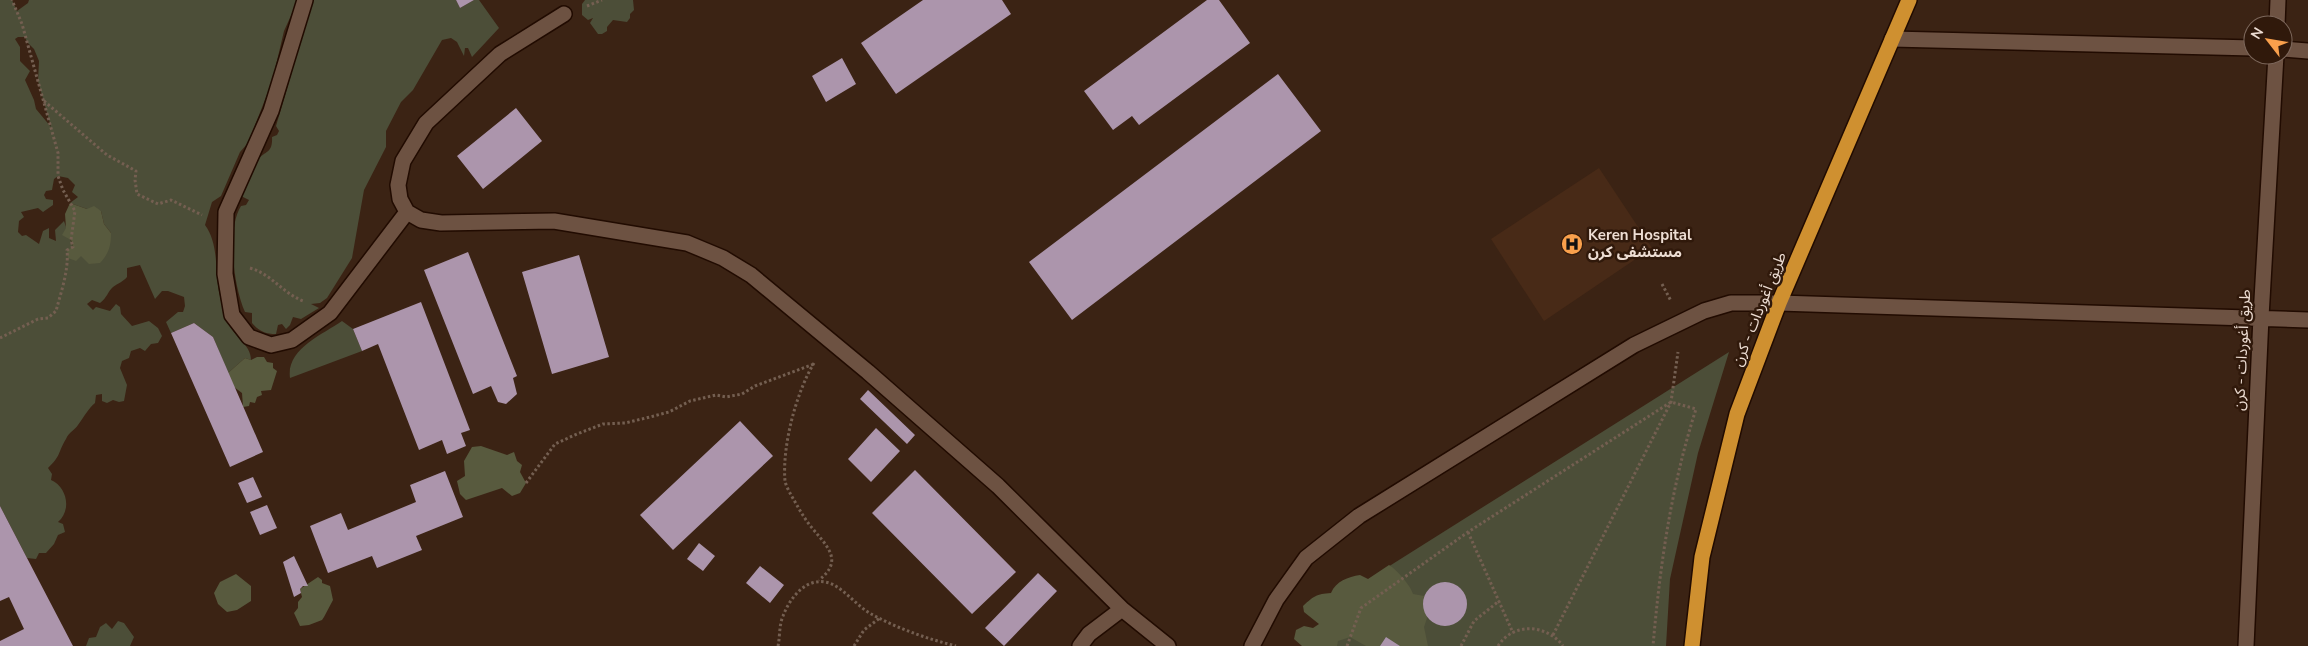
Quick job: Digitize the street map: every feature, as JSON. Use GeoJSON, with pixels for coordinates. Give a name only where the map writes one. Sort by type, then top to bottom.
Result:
{"type":"FeatureCollection","features":[{"type":"Feature","properties":{"kind":"highway","name":"طريق أغوردات - كرن"},"geometry":{"type":"LineString","coordinates":[[1692,646],[1702,558],[1738,414],[1779,304],[1910,0]]}},
{"type":"Feature","properties":{"kind":"street"},"geometry":{"type":"LineString","coordinates":[[305,0],[271,111],[226,212],[225,274],[232,315],[249,337],[271,345],[292,340],[330,313],[407,212]]}},
{"type":"Feature","properties":{"kind":"street"},"geometry":{"type":"LineString","coordinates":[[2277,15],[2278,0]]}},
{"type":"Feature","properties":{"kind":"street"},"geometry":{"type":"LineString","coordinates":[[564,14],[500,54],[426,123],[403,161],[398,185],[400,199],[407,212],[421,220],[441,223],[554,221],[687,243],[723,258],[750,275],[828,339],[998,486],[1122,609],[1168,646]]}},
{"type":"Feature","properties":{"kind":"street"},"geometry":{"type":"LineString","coordinates":[[1892,39],[2243,48]]}},
{"type":"Feature","properties":{"kind":"street"},"geometry":{"type":"LineString","coordinates":[[2293,50],[2308,51]]}},
{"type":"Feature","properties":{"kind":"street","name":"طريق أغوردات - كرن"},"geometry":{"type":"LineString","coordinates":[[2246,646],[2261,317],[2275,65]]}},
{"type":"Feature","properties":{"kind":"street"},"geometry":{"type":"LineString","coordinates":[[1252,646],[1276,600],[1306,558],[1359,516],[1634,345],[1704,311],[1731,303],[2261,317],[2308,320]]}},
{"type":"Feature","properties":{"kind":"street"},"geometry":{"type":"LineString","coordinates":[[1080,646],[1089,634],[1122,609]]}},
{"type":"Feature","properties":{"kind":"path"},"geometry":{"type":"LineString","coordinates":[[0,338],[38,318],[48,318],[56,311],[65,280],[67,250],[73,247],[71,240],[75,211],[63,190],[58,176],[58,153],[22,24],[12,0]]}},
{"type":"Feature","properties":{"kind":"path"},"geometry":{"type":"LineString","coordinates":[[44,100],[95,146],[120,164],[136,171],[135,180],[138,194],[158,204],[171,200],[206,217],[225,250],[241,265],[271,277],[281,289],[330,313]]}},
{"type":"Feature","properties":{"kind":"path"},"geometry":{"type":"LineString","coordinates":[[778,646],[782,616],[793,597],[804,585],[819,580],[829,572],[832,562],[829,548],[802,515],[785,482],[788,443],[805,377],[828,339]]}},
{"type":"Feature","properties":{"kind":"path"},"geometry":{"type":"LineString","coordinates":[[526,483],[555,444],[577,434],[603,424],[625,423],[669,412],[690,401],[716,395],[726,397],[742,394],[755,386],[814,364]]}},
{"type":"Feature","properties":{"kind":"path"},"geometry":{"type":"LineString","coordinates":[[1553,635],[1671,402]]}},
{"type":"Feature","properties":{"kind":"path"},"geometry":{"type":"LineString","coordinates":[[1347,646],[1361,608],[1468,532],[1671,402],[1696,409],[1681,454],[1660,567],[1654,646]]}},
{"type":"Feature","properties":{"kind":"path"},"geometry":{"type":"LineString","coordinates":[[1468,532],[1513,633]]}},
{"type":"Feature","properties":{"kind":"path"},"geometry":{"type":"LineString","coordinates":[[819,580],[834,585],[872,615],[937,642],[956,646]]}},
{"type":"Feature","properties":{"kind":"path"},"geometry":{"type":"LineString","coordinates":[[1462,646],[1474,621],[1499,602]]}},
{"type":"Feature","properties":{"kind":"path"},"geometry":{"type":"LineString","coordinates":[[854,646],[864,630],[880,618]]}},
{"type":"Feature","properties":{"kind":"path"},"geometry":{"type":"LineString","coordinates":[[1498,646],[1513,633],[1521,629],[1534,628],[1553,635],[1563,646]]}},
{"type":"Feature","properties":{"kind":"shaded area","name":"Keren Hospital مستشفى كرن"},"geometry":{"type":"Polygon","coordinates":[[[1599,168],[1652,248],[1544,321],[1491,239],[1599,168]]]}},
{"type":"Feature","properties":{"kind":"green space"},"geometry":{"type":"Polygon","coordinates":[[[0,0],[12,0],[17,11],[28,3],[29,0],[298,0],[284,31],[272,82],[248,143],[240,152],[221,196],[212,202],[205,225],[210,233],[215,250],[218,287],[223,309],[230,327],[248,349],[251,360],[245,358],[228,373],[213,337],[194,323],[171,333],[166,322],[178,312],[183,312],[185,306],[184,297],[168,291],[162,291],[155,299],[140,265],[127,268],[127,277],[111,289],[100,303],[92,300],[87,304],[93,310],[96,307],[110,311],[116,304],[120,307],[121,314],[132,326],[149,321],[158,328],[162,336],[158,343],[151,344],[145,351],[140,348],[131,351],[129,358],[122,361],[120,368],[127,385],[124,401],[113,400],[107,403],[102,401],[102,394],[96,395],[95,403],[63,443],[57,457],[48,468],[52,474],[51,480],[61,488],[66,499],[65,511],[58,522],[63,524],[65,532],[58,535],[54,544],[46,553],[39,553],[36,559],[27,558],[0,506],[0,0]],[[25,37],[15,39],[20,47],[20,61],[30,71],[25,80],[36,109],[51,127],[38,81],[39,61],[34,49],[25,37]],[[58,176],[54,179],[52,190],[46,191],[44,195],[46,199],[53,200],[53,205],[43,212],[38,208],[21,212],[24,217],[19,221],[18,232],[39,244],[43,231],[49,228],[49,238],[56,241],[55,230],[64,221],[73,247],[81,256],[111,233],[104,224],[101,211],[87,209],[70,203],[78,197],[72,192],[75,185],[68,178],[58,176]]]}},
{"type":"Feature","properties":{"kind":"green space"},"geometry":{"type":"Polygon","coordinates":[[[313,0],[456,0],[460,8],[474,0],[479,0],[499,28],[472,57],[468,48],[465,48],[464,56],[457,42],[451,38],[442,40],[413,90],[401,102],[386,131],[386,147],[364,190],[352,258],[327,298],[320,303],[311,304],[319,308],[301,319],[293,317],[286,329],[282,324],[278,325],[276,334],[272,334],[262,332],[252,323],[252,313],[245,312],[241,302],[233,259],[234,229],[236,216],[241,206],[246,205],[249,200],[241,196],[254,165],[269,150],[272,137],[277,135],[279,131],[276,126],[313,0]]]}},
{"type":"Feature","properties":{"kind":"green space"},"geometry":{"type":"Polygon","coordinates":[[[585,0],[633,0],[634,10],[627,22],[613,20],[607,27],[607,31],[598,34],[590,23],[593,18],[588,20],[582,15],[582,4],[585,0]]]}},
{"type":"Feature","properties":{"kind":"green space"},"geometry":{"type":"Polygon","coordinates":[[[70,203],[87,209],[94,206],[101,211],[104,224],[111,233],[111,242],[106,256],[100,263],[89,264],[81,256],[76,261],[68,258],[67,250],[73,247],[71,240],[62,235],[66,228],[65,214],[70,203]]]}},
{"type":"Feature","properties":{"kind":"green space"},"geometry":{"type":"Polygon","coordinates":[[[342,321],[353,329],[362,351],[290,378],[290,368],[299,351],[342,321]]]}},
{"type":"Feature","properties":{"kind":"green space"},"geometry":{"type":"Polygon","coordinates":[[[1729,352],[1698,453],[1670,579],[1666,646],[1331,646],[1345,594],[1729,352]]]}},
{"type":"Feature","properties":{"kind":"green space"},"geometry":{"type":"Polygon","coordinates":[[[257,357],[264,357],[267,362],[273,363],[273,368],[277,371],[271,390],[261,391],[262,395],[257,397],[255,403],[250,402],[249,406],[243,407],[242,393],[234,387],[228,373],[245,358],[251,360],[257,357]]]}},
{"type":"Feature","properties":{"kind":"green space"},"geometry":{"type":"Polygon","coordinates":[[[481,446],[507,455],[514,452],[517,461],[522,465],[520,472],[526,483],[520,493],[512,496],[502,488],[466,500],[460,494],[457,481],[465,476],[464,461],[472,447],[481,446]]]}},
{"type":"Feature","properties":{"kind":"green space"},"geometry":{"type":"Polygon","coordinates":[[[1389,565],[1403,578],[1413,594],[1424,596],[1423,603],[1427,618],[1424,627],[1428,646],[1400,646],[1386,637],[1380,646],[1366,646],[1350,637],[1338,641],[1337,646],[1302,646],[1294,639],[1296,630],[1304,626],[1313,628],[1319,624],[1304,612],[1303,606],[1315,596],[1331,593],[1336,585],[1347,578],[1360,575],[1368,579],[1389,565]]]}},
{"type":"Feature","properties":{"kind":"green space"},"geometry":{"type":"Polygon","coordinates":[[[236,574],[251,586],[251,601],[237,610],[227,612],[218,604],[214,593],[220,582],[236,574]]]}},
{"type":"Feature","properties":{"kind":"green space"},"geometry":{"type":"Polygon","coordinates":[[[318,577],[322,580],[322,583],[330,586],[333,600],[322,620],[300,626],[294,613],[302,597],[300,589],[318,577]]]}},
{"type":"Feature","properties":{"kind":"green space"},"geometry":{"type":"Polygon","coordinates":[[[118,621],[124,623],[134,637],[130,646],[86,646],[89,638],[96,637],[100,627],[106,623],[112,629],[118,621]]]}},
{"type":"Feature","properties":{"kind":"building"},"geometry":{"type":"Polygon","coordinates":[[[456,0],[474,0],[460,8],[456,0]]]}},
{"type":"Feature","properties":{"kind":"building"},"geometry":{"type":"Polygon","coordinates":[[[923,0],[1002,0],[1011,14],[896,94],[861,43],[923,0]]]}},
{"type":"Feature","properties":{"kind":"building"},"geometry":{"type":"Polygon","coordinates":[[[1207,0],[1219,0],[1250,43],[1139,125],[1132,116],[1113,130],[1084,91],[1207,0]]]}},
{"type":"Feature","properties":{"kind":"building"},"geometry":{"type":"Polygon","coordinates":[[[842,58],[856,84],[826,102],[812,76],[842,58]]]}},
{"type":"Feature","properties":{"kind":"building"},"geometry":{"type":"Polygon","coordinates":[[[1278,74],[1321,131],[1072,320],[1029,262],[1278,74]]]}},
{"type":"Feature","properties":{"kind":"building"},"geometry":{"type":"Polygon","coordinates":[[[516,108],[542,141],[483,189],[457,156],[516,108]]]}},
{"type":"Feature","properties":{"kind":"building"},"geometry":{"type":"Polygon","coordinates":[[[468,252],[517,376],[513,378],[517,394],[506,404],[498,402],[491,386],[473,394],[424,270],[468,252]]]}},
{"type":"Feature","properties":{"kind":"building"},"geometry":{"type":"Polygon","coordinates":[[[579,255],[609,357],[552,374],[522,272],[579,255]]]}},
{"type":"Feature","properties":{"kind":"building"},"geometry":{"type":"Polygon","coordinates":[[[421,302],[470,430],[461,433],[466,446],[447,454],[442,440],[419,450],[378,344],[362,351],[353,329],[421,302]]]}},
{"type":"Feature","properties":{"kind":"building"},"geometry":{"type":"Polygon","coordinates":[[[194,323],[213,337],[263,452],[230,467],[171,333],[194,323]]]}},
{"type":"Feature","properties":{"kind":"building"},"geometry":{"type":"Polygon","coordinates":[[[868,390],[915,435],[907,444],[860,399],[868,390]]]}},
{"type":"Feature","properties":{"kind":"building"},"geometry":{"type":"Polygon","coordinates":[[[740,421],[773,456],[673,550],[640,515],[740,421]]]}},
{"type":"Feature","properties":{"kind":"building"},"geometry":{"type":"Polygon","coordinates":[[[876,428],[900,451],[871,482],[848,459],[876,428]]]}},
{"type":"Feature","properties":{"kind":"building"},"geometry":{"type":"Polygon","coordinates":[[[915,470],[1016,572],[972,614],[872,513],[915,470]]]}},
{"type":"Feature","properties":{"kind":"building"},"geometry":{"type":"Polygon","coordinates":[[[445,471],[463,517],[416,536],[422,550],[377,568],[372,556],[328,573],[310,526],[341,513],[348,530],[416,502],[410,485],[445,471]]]}},
{"type":"Feature","properties":{"kind":"building"},"geometry":{"type":"Polygon","coordinates":[[[253,477],[262,497],[247,503],[238,483],[253,477]]]}},
{"type":"Feature","properties":{"kind":"building"},"geometry":{"type":"Polygon","coordinates":[[[267,505],[277,528],[260,535],[250,512],[267,505]]]}},
{"type":"Feature","properties":{"kind":"building"},"geometry":{"type":"Polygon","coordinates":[[[0,506],[73,646],[0,646],[0,641],[24,629],[9,597],[0,601],[0,506]]]}},
{"type":"Feature","properties":{"kind":"building"},"geometry":{"type":"Polygon","coordinates":[[[699,543],[715,556],[703,571],[687,559],[699,543]]]}},
{"type":"Feature","properties":{"kind":"building"},"geometry":{"type":"Polygon","coordinates":[[[294,556],[308,586],[303,586],[300,589],[301,593],[294,597],[283,562],[294,556]]]}},
{"type":"Feature","properties":{"kind":"building"},"geometry":{"type":"Polygon","coordinates":[[[760,566],[784,585],[770,603],[746,583],[760,566]]]}},
{"type":"Feature","properties":{"kind":"building"},"geometry":{"type":"Polygon","coordinates":[[[1038,573],[1057,591],[1004,646],[985,628],[1038,573]]]}},
{"type":"Feature","properties":{"kind":"building"},"geometry":{"type":"Polygon","coordinates":[[[1441,582],[1449,582],[1461,588],[1467,604],[1461,620],[1449,626],[1441,626],[1429,620],[1423,608],[1423,600],[1429,588],[1441,582]]]}},
{"type":"Feature","properties":{"kind":"building"},"geometry":{"type":"Polygon","coordinates":[[[1386,637],[1400,646],[1380,646],[1386,637]]]}},
{"type":"Feature","properties":{"kind":"place","name":"Keren Hospital مستشفى كرن"},"geometry":{"type":"Point","coordinates":[1572,244]}}]}
